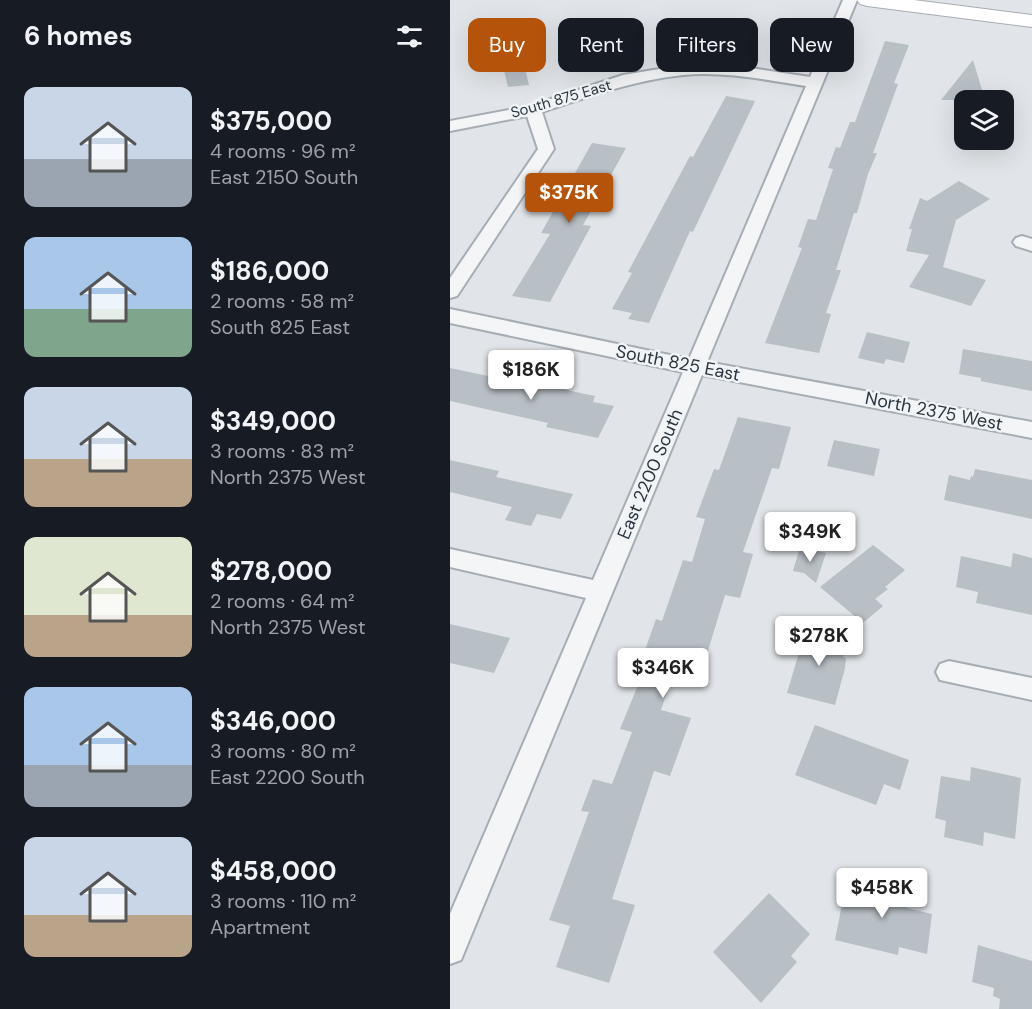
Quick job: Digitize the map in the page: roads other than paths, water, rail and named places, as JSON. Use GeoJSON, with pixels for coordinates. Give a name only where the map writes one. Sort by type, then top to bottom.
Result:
{"type":"FeatureCollection","features":[{"type":"Feature","properties":{"kind":"street","name":"East 2200 South"},"geometry":{"type":"LineString","coordinates":[[450,949],[850,0]]}},
{"type":"Feature","properties":{"kind":"street"},"geometry":{"type":"LineString","coordinates":[[867,0],[1032,21]]}},
{"type":"Feature","properties":{"kind":"street","name":"South 875 East"},"geometry":{"type":"LineString","coordinates":[[450,126],[533,110],[623,80],[684,70],[730,70],[814,82]]}},
{"type":"Feature","properties":{"kind":"street"},"geometry":{"type":"LineString","coordinates":[[450,292],[546,149],[533,110]]}},
{"type":"Feature","properties":{"kind":"street","name":"South 825 East"},"geometry":{"type":"LineString","coordinates":[[450,316],[836,392]]}},
{"type":"Feature","properties":{"kind":"street","name":"North 2375 West"},"geometry":{"type":"LineString","coordinates":[[836,392],[1032,430]]}},
{"type":"Feature","properties":{"kind":"street"},"geometry":{"type":"LineString","coordinates":[[450,558],[601,592]]}},
{"type":"Feature","properties":{"kind":"street"},"geometry":{"type":"LineString","coordinates":[[949,672],[1032,689]]}}]}
